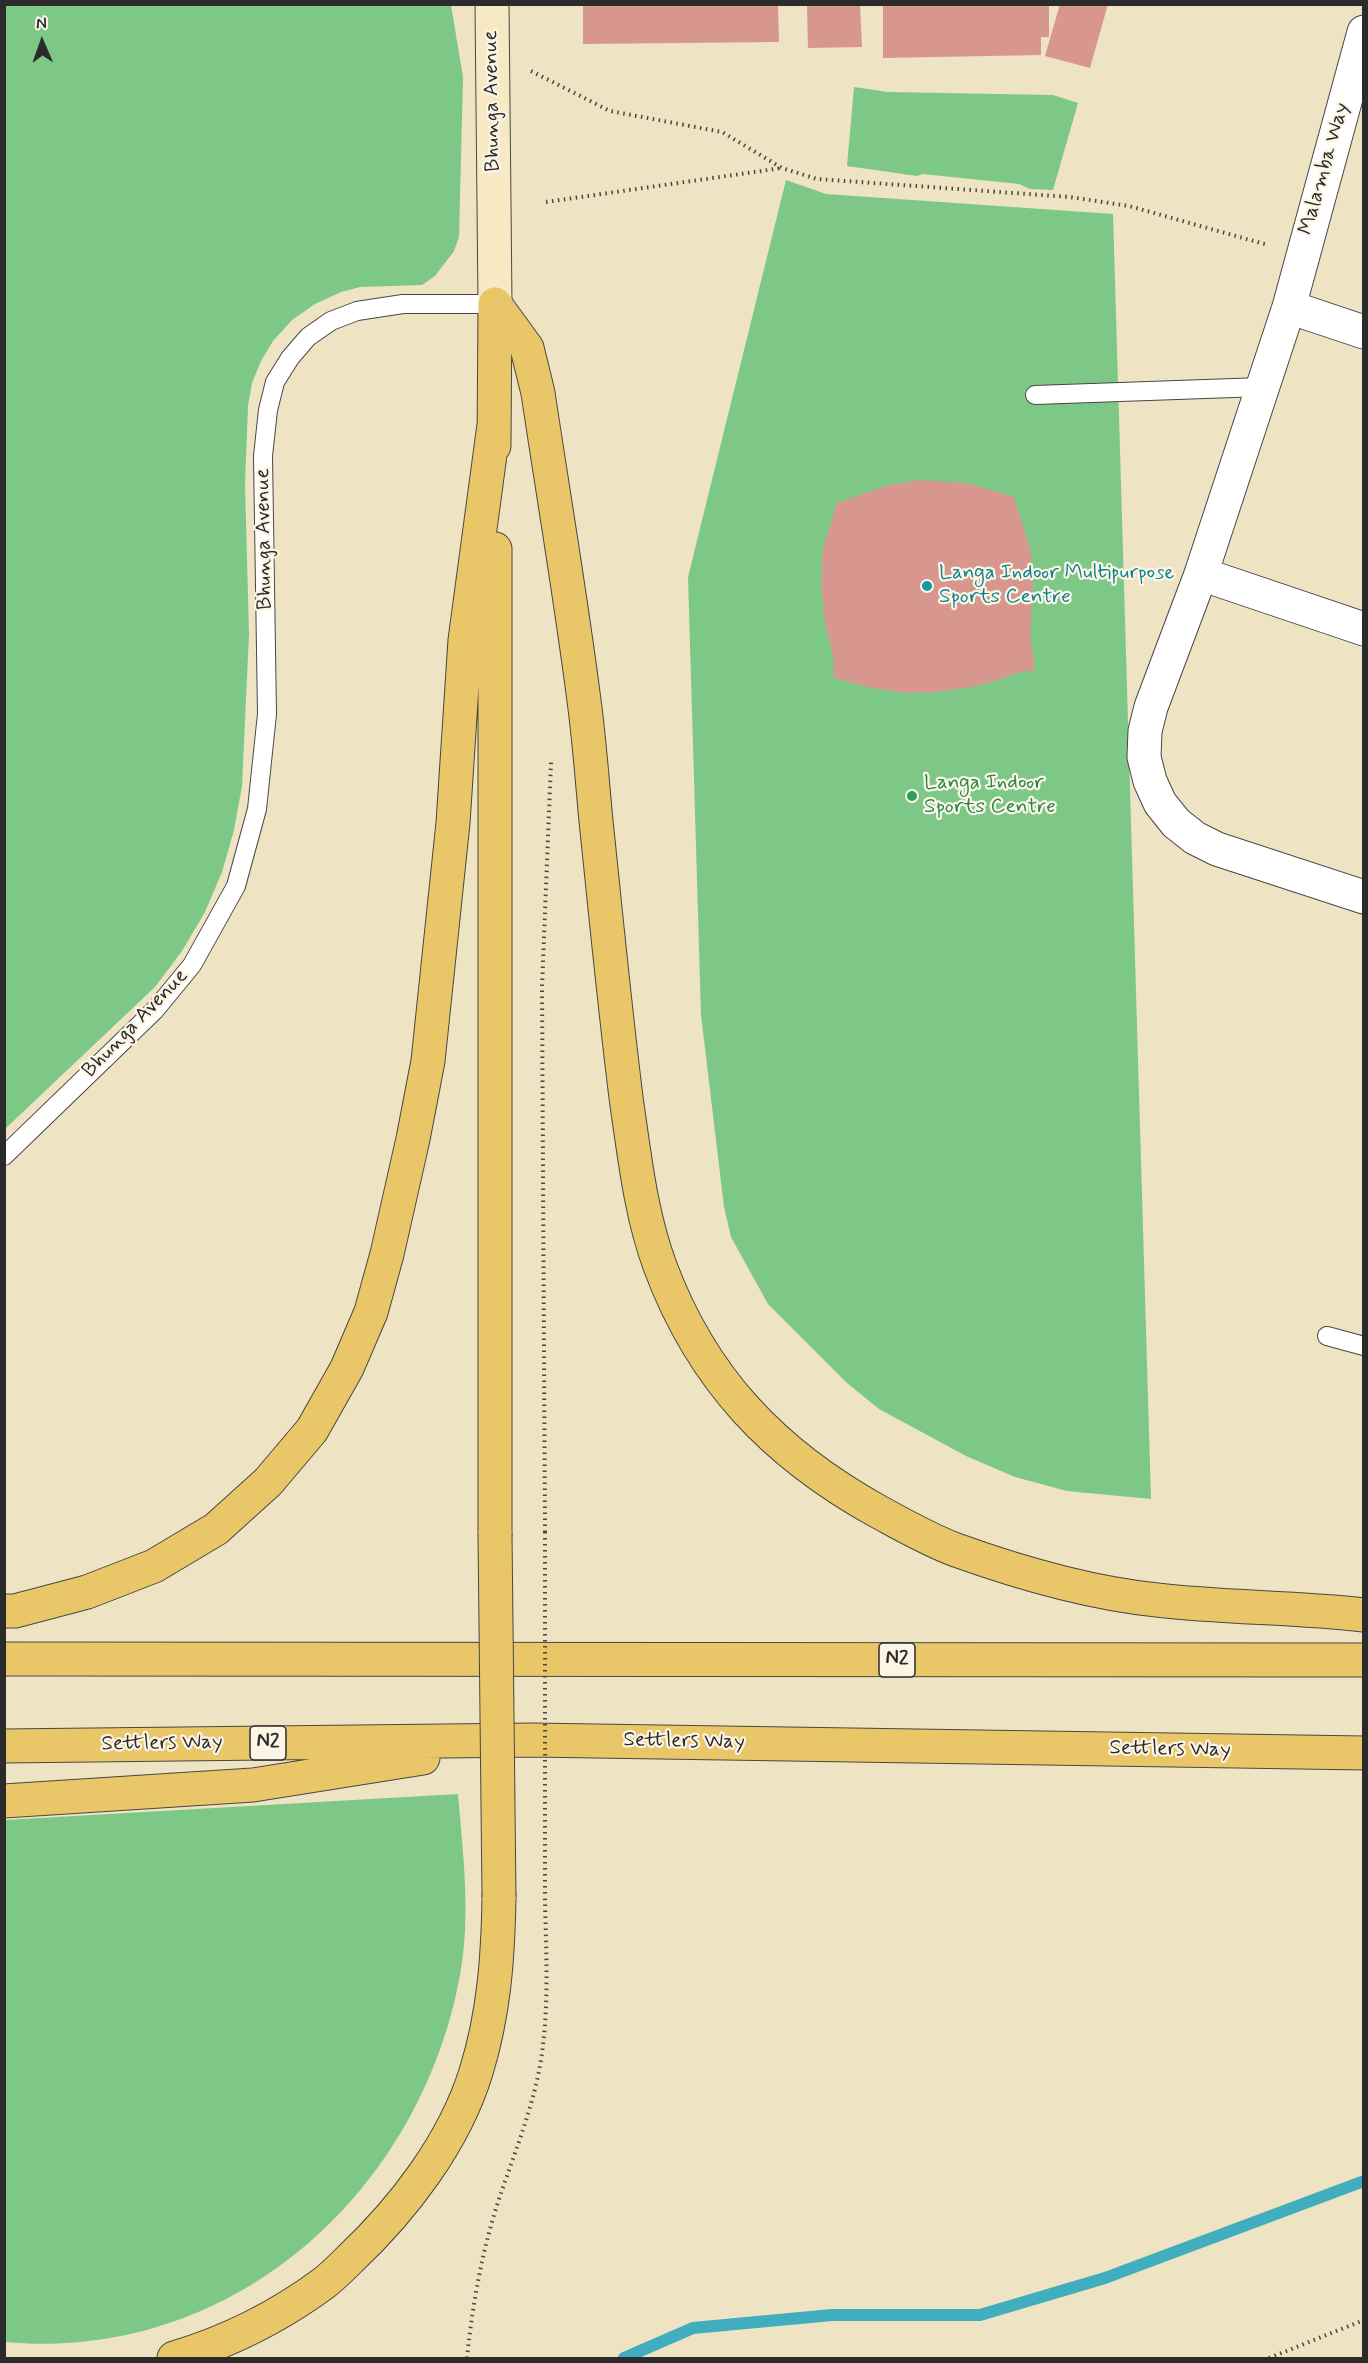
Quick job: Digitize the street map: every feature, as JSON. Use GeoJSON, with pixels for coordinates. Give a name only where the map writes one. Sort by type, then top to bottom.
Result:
{"type":"FeatureCollection","features":[{"type":"Feature","properties":{"kind":"highway"},"geometry":{"type":"LineString","coordinates":[[174,2358],[211,2347],[262,2323],[325,2283],[376,2235],[422,2176],[456,2122],[476,2073],[490,2019],[498,1960],[499,1897],[495,1534],[495,304]]}},
{"type":"Feature","properties":{"kind":"highway"},"geometry":{"type":"LineString","coordinates":[[495,304],[526,348],[538,393],[583,693],[621,1055],[633,1147],[647,1222],[660,1266],[684,1320],[709,1362],[742,1407],[788,1452],[845,1493],[900,1524],[951,1548],[1027,1574],[1154,1600],[1314,1609],[1364,1615]]}},
{"type":"Feature","properties":{"kind":"highway"},"geometry":{"type":"LineString","coordinates":[[4,1611],[15,1611],[87,1592],[142,1570],[216,1529],[268,1482],[312,1430],[346,1368],[371,1311],[414,1139],[428,1061],[453,823],[465,640],[494,425]]}},
{"type":"Feature","properties":{"kind":"highway","name":"N2"},"geometry":{"type":"LineString","coordinates":[[4,1659],[1364,1660]]}},
{"type":"Feature","properties":{"kind":"highway"},"geometry":{"type":"LineString","coordinates":[[4,1801],[253,1785],[532,1740]]}},
{"type":"Feature","properties":{"kind":"highway","name":"Settlers Way"},"geometry":{"type":"LineString","coordinates":[[4,1746],[532,1740],[1364,1753]]}},
{"type":"Feature","properties":{"kind":"street","name":"Bhunga Avenue"},"geometry":{"type":"LineString","coordinates":[[492,4],[495,304]]}},
{"type":"Feature","properties":{"kind":"street","name":"Malamba Way"},"geometry":{"type":"LineString","coordinates":[[1364,32],[1288,307],[1201,574],[1151,707],[1145,731],[1144,757],[1150,781],[1160,803],[1176,823],[1195,838],[1217,849],[1364,897]]}},
{"type":"Feature","properties":{"kind":"street"},"geometry":{"type":"LineString","coordinates":[[1288,307],[1364,332]]}},
{"type":"Feature","properties":{"kind":"street"},"geometry":{"type":"LineString","coordinates":[[1201,574],[1364,629]]}},
{"type":"Feature","properties":{"kind":"lane","name":"Bhunga Avenue"},"geometry":{"type":"LineString","coordinates":[[4,1156],[155,1010],[192,965],[236,886],[257,809],[267,714],[263,456],[268,410],[275,382],[290,358],[308,337],[331,321],[357,311],[403,304],[495,304]]}},
{"type":"Feature","properties":{"kind":"lane"},"geometry":{"type":"LineString","coordinates":[[1035,395],[1262,387]]}},
{"type":"Feature","properties":{"kind":"lane"},"geometry":{"type":"LineString","coordinates":[[1327,1336],[1364,1346]]}},
{"type":"Feature","properties":{"kind":"path"},"geometry":{"type":"LineString","coordinates":[[531,70],[610,111],[722,132],[783,168],[817,179],[1070,197],[1129,206],[1301,255]]}},
{"type":"Feature","properties":{"kind":"path"},"geometry":{"type":"LineString","coordinates":[[546,202],[783,168]]}},
{"type":"Feature","properties":{"kind":"path"},"geometry":{"type":"LineString","coordinates":[[467,2358],[480,2270],[495,2214],[527,2121],[539,2069],[546,1996],[542,987],[551,755]]}},
{"type":"Feature","properties":{"kind":"path"},"geometry":{"type":"LineString","coordinates":[[1269,2358],[1364,2320]]}},
{"type":"Feature","properties":{"kind":"green space"},"geometry":{"type":"Polygon","coordinates":[[[5,4],[451,5],[463,77],[459,237],[454,251],[435,276],[422,285],[360,287],[341,292],[315,304],[292,320],[273,341],[252,383],[248,406],[245,484],[249,634],[242,786],[234,830],[222,872],[205,912],[182,951],[155,987],[5,1129],[5,4]]]}},
{"type":"Feature","properties":{"kind":"green space"},"geometry":{"type":"Polygon","coordinates":[[[854,87],[888,92],[1053,95],[1078,103],[1053,190],[1030,189],[1019,184],[923,174],[917,176],[847,166],[854,87]]]}},
{"type":"Feature","properties":{"kind":"green space","name":"Langa Indoor Sports Centre"},"geometry":{"type":"Polygon","coordinates":[[[786,180],[826,194],[1113,214],[1151,1499],[1067,1491],[1015,1477],[966,1456],[879,1409],[847,1383],[768,1304],[731,1237],[724,1207],[701,1015],[688,577],[786,180]]]}},
{"type":"Feature","properties":{"kind":"green space"},"geometry":{"type":"Polygon","coordinates":[[[458,1794],[466,1907],[460,1975],[438,2054],[404,2127],[358,2192],[303,2248],[238,2293],[166,2324],[88,2341],[5,2342],[5,1820],[458,1794]]]}},
{"type":"Feature","properties":{"kind":"building"},"geometry":{"type":"Polygon","coordinates":[[[583,4],[778,4],[779,42],[583,44],[583,4]]]}},
{"type":"Feature","properties":{"kind":"building"},"geometry":{"type":"Polygon","coordinates":[[[807,4],[860,4],[862,47],[808,48],[807,4]]]}},
{"type":"Feature","properties":{"kind":"building"},"geometry":{"type":"Polygon","coordinates":[[[883,4],[1049,4],[1049,37],[1041,37],[1041,55],[883,58],[883,4]]]}},
{"type":"Feature","properties":{"kind":"building"},"geometry":{"type":"Polygon","coordinates":[[[1060,4],[1108,4],[1090,68],[1045,56],[1060,4]]]}},
{"type":"Feature","properties":{"kind":"building","name":"Langa Indoor Multipurpose Sports Centre"},"geometry":{"type":"Polygon","coordinates":[[[919,480],[966,483],[1014,497],[1031,553],[1033,588],[1030,630],[1035,671],[1022,671],[966,688],[935,692],[906,693],[872,688],[834,678],[833,655],[825,623],[821,584],[823,548],[837,503],[886,486],[919,480]]]}},
{"type":"Feature","properties":{"kind":"waterway"},"geometry":{"type":"LineString","coordinates":[[624,2358],[693,2328],[832,2315],[980,2315],[1105,2278],[1364,2181]]}},
{"type":"Feature","properties":{"kind":"place","name":"Langa Indoor Multipurpose Sports Centre"},"geometry":{"type":"Point","coordinates":[927,586]}},
{"type":"Feature","properties":{"kind":"place","name":"Langa Indoor Sports Centre"},"geometry":{"type":"Point","coordinates":[912,796]}}]}
